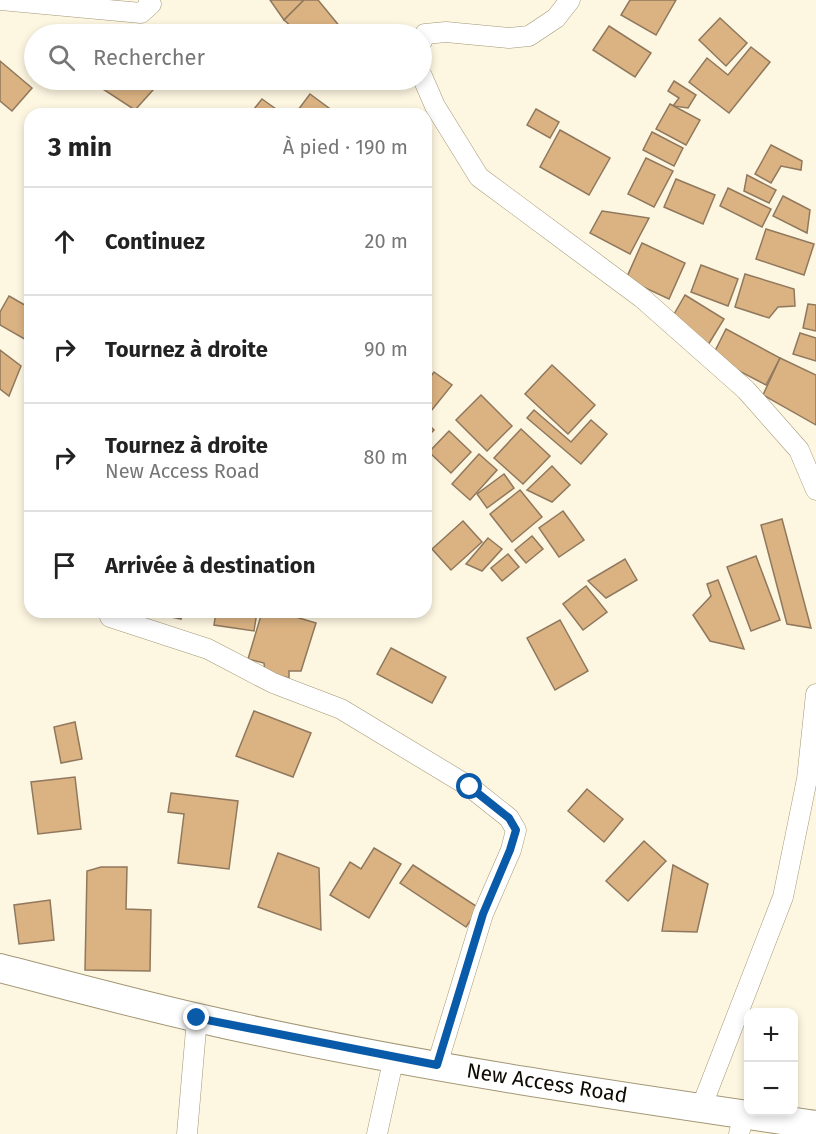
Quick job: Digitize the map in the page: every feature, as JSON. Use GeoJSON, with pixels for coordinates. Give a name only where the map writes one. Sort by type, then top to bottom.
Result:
{"type":"FeatureCollection","features":[{"type":"Feature","properties":{"kind":"main road","name":"New Access Road"},"geometry":{"type":"LineString","coordinates":[[0,968],[197,1018],[437,1065],[701,1108],[742,1124],[816,1125]]}},
{"type":"Feature","properties":{"kind":"street"},"geometry":{"type":"LineString","coordinates":[[0,0],[141,13],[150,4],[149,0]]}},
{"type":"Feature","properties":{"kind":"street"},"geometry":{"type":"LineString","coordinates":[[432,33],[446,32],[509,38],[529,36],[556,18],[570,0]]}},
{"type":"Feature","properties":{"kind":"street"},"geometry":{"type":"LineString","coordinates":[[428,90],[435,106],[479,177],[642,298],[746,390],[799,450],[816,490]]}},
{"type":"Feature","properties":{"kind":"street"},"geometry":{"type":"LineString","coordinates":[[113,618],[208,649],[273,683],[341,709],[470,787],[509,818],[516,830],[483,914],[437,1065]]}},
{"type":"Feature","properties":{"kind":"street"},"geometry":{"type":"LineString","coordinates":[[701,1108],[783,897],[807,778],[816,694]]}},
{"type":"Feature","properties":{"kind":"street"},"geometry":{"type":"LineString","coordinates":[[187,1134],[197,1018]]}},
{"type":"Feature","properties":{"kind":"street"},"geometry":{"type":"LineString","coordinates":[[377,1134],[394,1057]]}},
{"type":"Feature","properties":{"kind":"building"},"geometry":{"type":"Polygon","coordinates":[[[270,0],[304,0],[284,20],[270,0]]]}},
{"type":"Feature","properties":{"kind":"building"},"geometry":{"type":"Polygon","coordinates":[[[304,0],[318,0],[338,24],[289,24],[284,20],[304,0]]]}},
{"type":"Feature","properties":{"kind":"building"},"geometry":{"type":"Polygon","coordinates":[[[630,0],[676,0],[656,35],[621,15],[630,0]]]}},
{"type":"Feature","properties":{"kind":"building"},"geometry":{"type":"Polygon","coordinates":[[[720,18],[747,43],[726,66],[699,40],[720,18]]]}},
{"type":"Feature","properties":{"kind":"building"},"geometry":{"type":"Polygon","coordinates":[[[609,26],[651,53],[635,77],[593,50],[609,26]]]}},
{"type":"Feature","properties":{"kind":"building"},"geometry":{"type":"Polygon","coordinates":[[[751,47],[770,62],[729,113],[689,82],[707,58],[728,75],[751,47]]]}},
{"type":"Feature","properties":{"kind":"building"},"geometry":{"type":"Polygon","coordinates":[[[0,61],[24,81],[24,90],[30,90],[12,111],[0,101],[0,61]]]}},
{"type":"Feature","properties":{"kind":"building"},"geometry":{"type":"Polygon","coordinates":[[[674,81],[696,95],[688,108],[673,106],[679,98],[668,91],[674,81]]]}},
{"type":"Feature","properties":{"kind":"building"},"geometry":{"type":"Polygon","coordinates":[[[104,90],[153,90],[137,108],[132,108],[104,90]]]}},
{"type":"Feature","properties":{"kind":"building"},"geometry":{"type":"Polygon","coordinates":[[[310,94],[329,108],[300,108],[310,94]]]}},
{"type":"Feature","properties":{"kind":"building"},"geometry":{"type":"Polygon","coordinates":[[[262,99],[275,108],[255,108],[262,99]]]}},
{"type":"Feature","properties":{"kind":"building"},"geometry":{"type":"Polygon","coordinates":[[[670,104],[700,120],[686,145],[656,129],[670,104]]]}},
{"type":"Feature","properties":{"kind":"building"},"geometry":{"type":"Polygon","coordinates":[[[536,109],[559,122],[550,138],[527,125],[536,109]]]}},
{"type":"Feature","properties":{"kind":"building"},"geometry":{"type":"Polygon","coordinates":[[[560,130],[610,158],[589,195],[540,167],[560,130]]]}},
{"type":"Feature","properties":{"kind":"building"},"geometry":{"type":"Polygon","coordinates":[[[652,132],[683,148],[674,166],[643,150],[652,132]]]}},
{"type":"Feature","properties":{"kind":"building"},"geometry":{"type":"Polygon","coordinates":[[[771,145],[802,161],[801,170],[781,166],[771,183],[755,174],[771,145]]]}},
{"type":"Feature","properties":{"kind":"building"},"geometry":{"type":"Polygon","coordinates":[[[646,158],[673,171],[654,207],[628,194],[646,158]]]}},
{"type":"Feature","properties":{"kind":"building"},"geometry":{"type":"Polygon","coordinates":[[[747,175],[776,190],[769,203],[744,191],[747,175]]]}},
{"type":"Feature","properties":{"kind":"building"},"geometry":{"type":"Polygon","coordinates":[[[676,179],[715,195],[703,224],[664,207],[676,179]]]}},
{"type":"Feature","properties":{"kind":"building"},"geometry":{"type":"Polygon","coordinates":[[[728,188],[771,209],[762,227],[720,206],[728,188]]]}},
{"type":"Feature","properties":{"kind":"building"},"geometry":{"type":"Polygon","coordinates":[[[783,196],[810,210],[807,233],[773,216],[783,196]]]}},
{"type":"Feature","properties":{"kind":"building"},"geometry":{"type":"Polygon","coordinates":[[[602,211],[649,218],[630,254],[590,233],[602,211]]]}},
{"type":"Feature","properties":{"kind":"building"},"geometry":{"type":"Polygon","coordinates":[[[766,229],[814,244],[804,275],[756,259],[766,229]]]}},
{"type":"Feature","properties":{"kind":"building"},"geometry":{"type":"Polygon","coordinates":[[[642,243],[685,263],[669,299],[626,279],[642,243]]]}},
{"type":"Feature","properties":{"kind":"building"},"geometry":{"type":"Polygon","coordinates":[[[701,265],[738,279],[728,306],[691,292],[701,265]]]}},
{"type":"Feature","properties":{"kind":"building"},"geometry":{"type":"Polygon","coordinates":[[[745,274],[794,289],[795,306],[778,307],[769,318],[735,307],[745,274]]]}},
{"type":"Feature","properties":{"kind":"building"},"geometry":{"type":"Polygon","coordinates":[[[685,295],[724,319],[708,345],[673,316],[685,295]]]}},
{"type":"Feature","properties":{"kind":"building"},"geometry":{"type":"Polygon","coordinates":[[[9,296],[24,305],[24,339],[0,325],[0,312],[9,296]]]}},
{"type":"Feature","properties":{"kind":"building"},"geometry":{"type":"Polygon","coordinates":[[[808,304],[816,305],[816,331],[803,328],[808,304]]]}},
{"type":"Feature","properties":{"kind":"building"},"geometry":{"type":"Polygon","coordinates":[[[726,329],[780,358],[766,385],[712,357],[726,329]]]}},
{"type":"Feature","properties":{"kind":"building"},"geometry":{"type":"Polygon","coordinates":[[[800,333],[816,338],[816,361],[793,354],[800,333]]]}},
{"type":"Feature","properties":{"kind":"building"},"geometry":{"type":"Polygon","coordinates":[[[0,350],[21,366],[9,396],[0,389],[0,350]]]}},
{"type":"Feature","properties":{"kind":"building"},"geometry":{"type":"Polygon","coordinates":[[[780,358],[816,375],[816,425],[763,395],[780,358]]]}},
{"type":"Feature","properties":{"kind":"building"},"geometry":{"type":"Polygon","coordinates":[[[552,365],[595,405],[568,434],[525,394],[552,365]]]}},
{"type":"Feature","properties":{"kind":"building"},"geometry":{"type":"Polygon","coordinates":[[[434,372],[452,385],[432,410],[432,375],[434,372]]]}},
{"type":"Feature","properties":{"kind":"building"},"geometry":{"type":"Polygon","coordinates":[[[481,395],[512,426],[487,451],[456,420],[481,395]]]}},
{"type":"Feature","properties":{"kind":"building"},"geometry":{"type":"Polygon","coordinates":[[[534,410],[571,442],[591,420],[607,434],[581,464],[527,418],[534,410]]]}},
{"type":"Feature","properties":{"kind":"building"},"geometry":{"type":"Polygon","coordinates":[[[521,429],[550,456],[523,484],[494,458],[521,429]]]}},
{"type":"Feature","properties":{"kind":"building"},"geometry":{"type":"Polygon","coordinates":[[[449,431],[471,452],[451,473],[432,455],[432,449],[449,431]]]}},
{"type":"Feature","properties":{"kind":"building"},"geometry":{"type":"Polygon","coordinates":[[[479,454],[497,470],[470,500],[452,484],[479,454]]]}},
{"type":"Feature","properties":{"kind":"building"},"geometry":{"type":"Polygon","coordinates":[[[552,466],[570,485],[552,502],[527,490],[552,466]]]}},
{"type":"Feature","properties":{"kind":"building"},"geometry":{"type":"Polygon","coordinates":[[[504,474],[514,488],[487,508],[477,494],[504,474]]]}},
{"type":"Feature","properties":{"kind":"building"},"geometry":{"type":"Polygon","coordinates":[[[520,490],[542,517],[512,542],[490,514],[520,490]]]}},
{"type":"Feature","properties":{"kind":"building"},"geometry":{"type":"Polygon","coordinates":[[[563,511],[584,540],[559,557],[539,528],[563,511]]]}},
{"type":"Feature","properties":{"kind":"building"},"geometry":{"type":"Polygon","coordinates":[[[782,519],[811,628],[787,624],[761,525],[782,519]]]}},
{"type":"Feature","properties":{"kind":"building"},"geometry":{"type":"Polygon","coordinates":[[[463,521],[482,542],[451,570],[432,549],[463,521]]]}},
{"type":"Feature","properties":{"kind":"building"},"geometry":{"type":"Polygon","coordinates":[[[532,536],[543,549],[526,563],[515,550],[532,536]]]}},
{"type":"Feature","properties":{"kind":"building"},"geometry":{"type":"Polygon","coordinates":[[[488,538],[502,549],[482,571],[466,564],[488,538]]]}},
{"type":"Feature","properties":{"kind":"building"},"geometry":{"type":"Polygon","coordinates":[[[508,554],[519,567],[502,581],[491,568],[508,554]]]}},
{"type":"Feature","properties":{"kind":"building"},"geometry":{"type":"Polygon","coordinates":[[[756,556],[780,620],[751,631],[727,567],[756,556]]]}},
{"type":"Feature","properties":{"kind":"building"},"geometry":{"type":"Polygon","coordinates":[[[625,559],[637,580],[606,598],[588,581],[625,559]]]}},
{"type":"Feature","properties":{"kind":"building"},"geometry":{"type":"Polygon","coordinates":[[[718,580],[744,649],[710,641],[693,615],[711,596],[707,584],[718,580]]]}},
{"type":"Feature","properties":{"kind":"building"},"geometry":{"type":"Polygon","coordinates":[[[586,586],[607,612],[583,630],[563,604],[586,586]]]}},
{"type":"Feature","properties":{"kind":"building"},"geometry":{"type":"Polygon","coordinates":[[[215,618],[256,618],[254,631],[214,625],[215,618]]]}},
{"type":"Feature","properties":{"kind":"building"},"geometry":{"type":"Polygon","coordinates":[[[260,618],[299,618],[316,623],[301,671],[289,671],[289,678],[265,672],[264,663],[248,659],[260,618]]]}},
{"type":"Feature","properties":{"kind":"building"},"geometry":{"type":"Polygon","coordinates":[[[560,620],[588,671],[555,690],[527,638],[560,620]]]}},
{"type":"Feature","properties":{"kind":"building"},"geometry":{"type":"Polygon","coordinates":[[[391,648],[446,677],[432,703],[377,674],[391,648]]]}},
{"type":"Feature","properties":{"kind":"building"},"geometry":{"type":"Polygon","coordinates":[[[254,711],[311,733],[293,777],[236,756],[254,711]]]}},
{"type":"Feature","properties":{"kind":"building"},"geometry":{"type":"Polygon","coordinates":[[[75,722],[82,759],[61,763],[54,727],[75,722]]]}},
{"type":"Feature","properties":{"kind":"building"},"geometry":{"type":"Polygon","coordinates":[[[75,777],[81,829],[38,834],[31,782],[75,777]]]}},
{"type":"Feature","properties":{"kind":"building"},"geometry":{"type":"Polygon","coordinates":[[[587,789],[623,819],[604,842],[568,811],[587,789]]]}},
{"type":"Feature","properties":{"kind":"building"},"geometry":{"type":"Polygon","coordinates":[[[171,793],[238,801],[229,869],[178,863],[184,814],[168,812],[171,793]]]}},
{"type":"Feature","properties":{"kind":"building"},"geometry":{"type":"Polygon","coordinates":[[[644,841],[666,861],[628,901],[606,881],[644,841]]]}},
{"type":"Feature","properties":{"kind":"building"},"geometry":{"type":"Polygon","coordinates":[[[374,848],[401,864],[369,918],[330,895],[350,862],[361,869],[374,848]]]}},
{"type":"Feature","properties":{"kind":"building"},"geometry":{"type":"Polygon","coordinates":[[[278,853],[319,868],[321,930],[258,907],[278,853]]]}},
{"type":"Feature","properties":{"kind":"building"},"geometry":{"type":"Polygon","coordinates":[[[413,865],[479,908],[466,927],[400,883],[413,865]]]}},
{"type":"Feature","properties":{"kind":"building"},"geometry":{"type":"Polygon","coordinates":[[[673,865],[708,884],[697,932],[662,931],[673,865]]]}},
{"type":"Feature","properties":{"kind":"building"},"geometry":{"type":"Polygon","coordinates":[[[101,867],[127,867],[126,909],[151,910],[150,971],[85,970],[87,871],[101,867]]]}},
{"type":"Feature","properties":{"kind":"building"},"geometry":{"type":"Polygon","coordinates":[[[50,900],[54,940],[19,944],[14,905],[50,900]]]}},
{"type":"Feature","properties":{"kind":"route"},"geometry":{"type":"LineString","coordinates":[[197,1018],[437,1065],[483,914],[516,830],[509,818],[470,787]]}}]}
